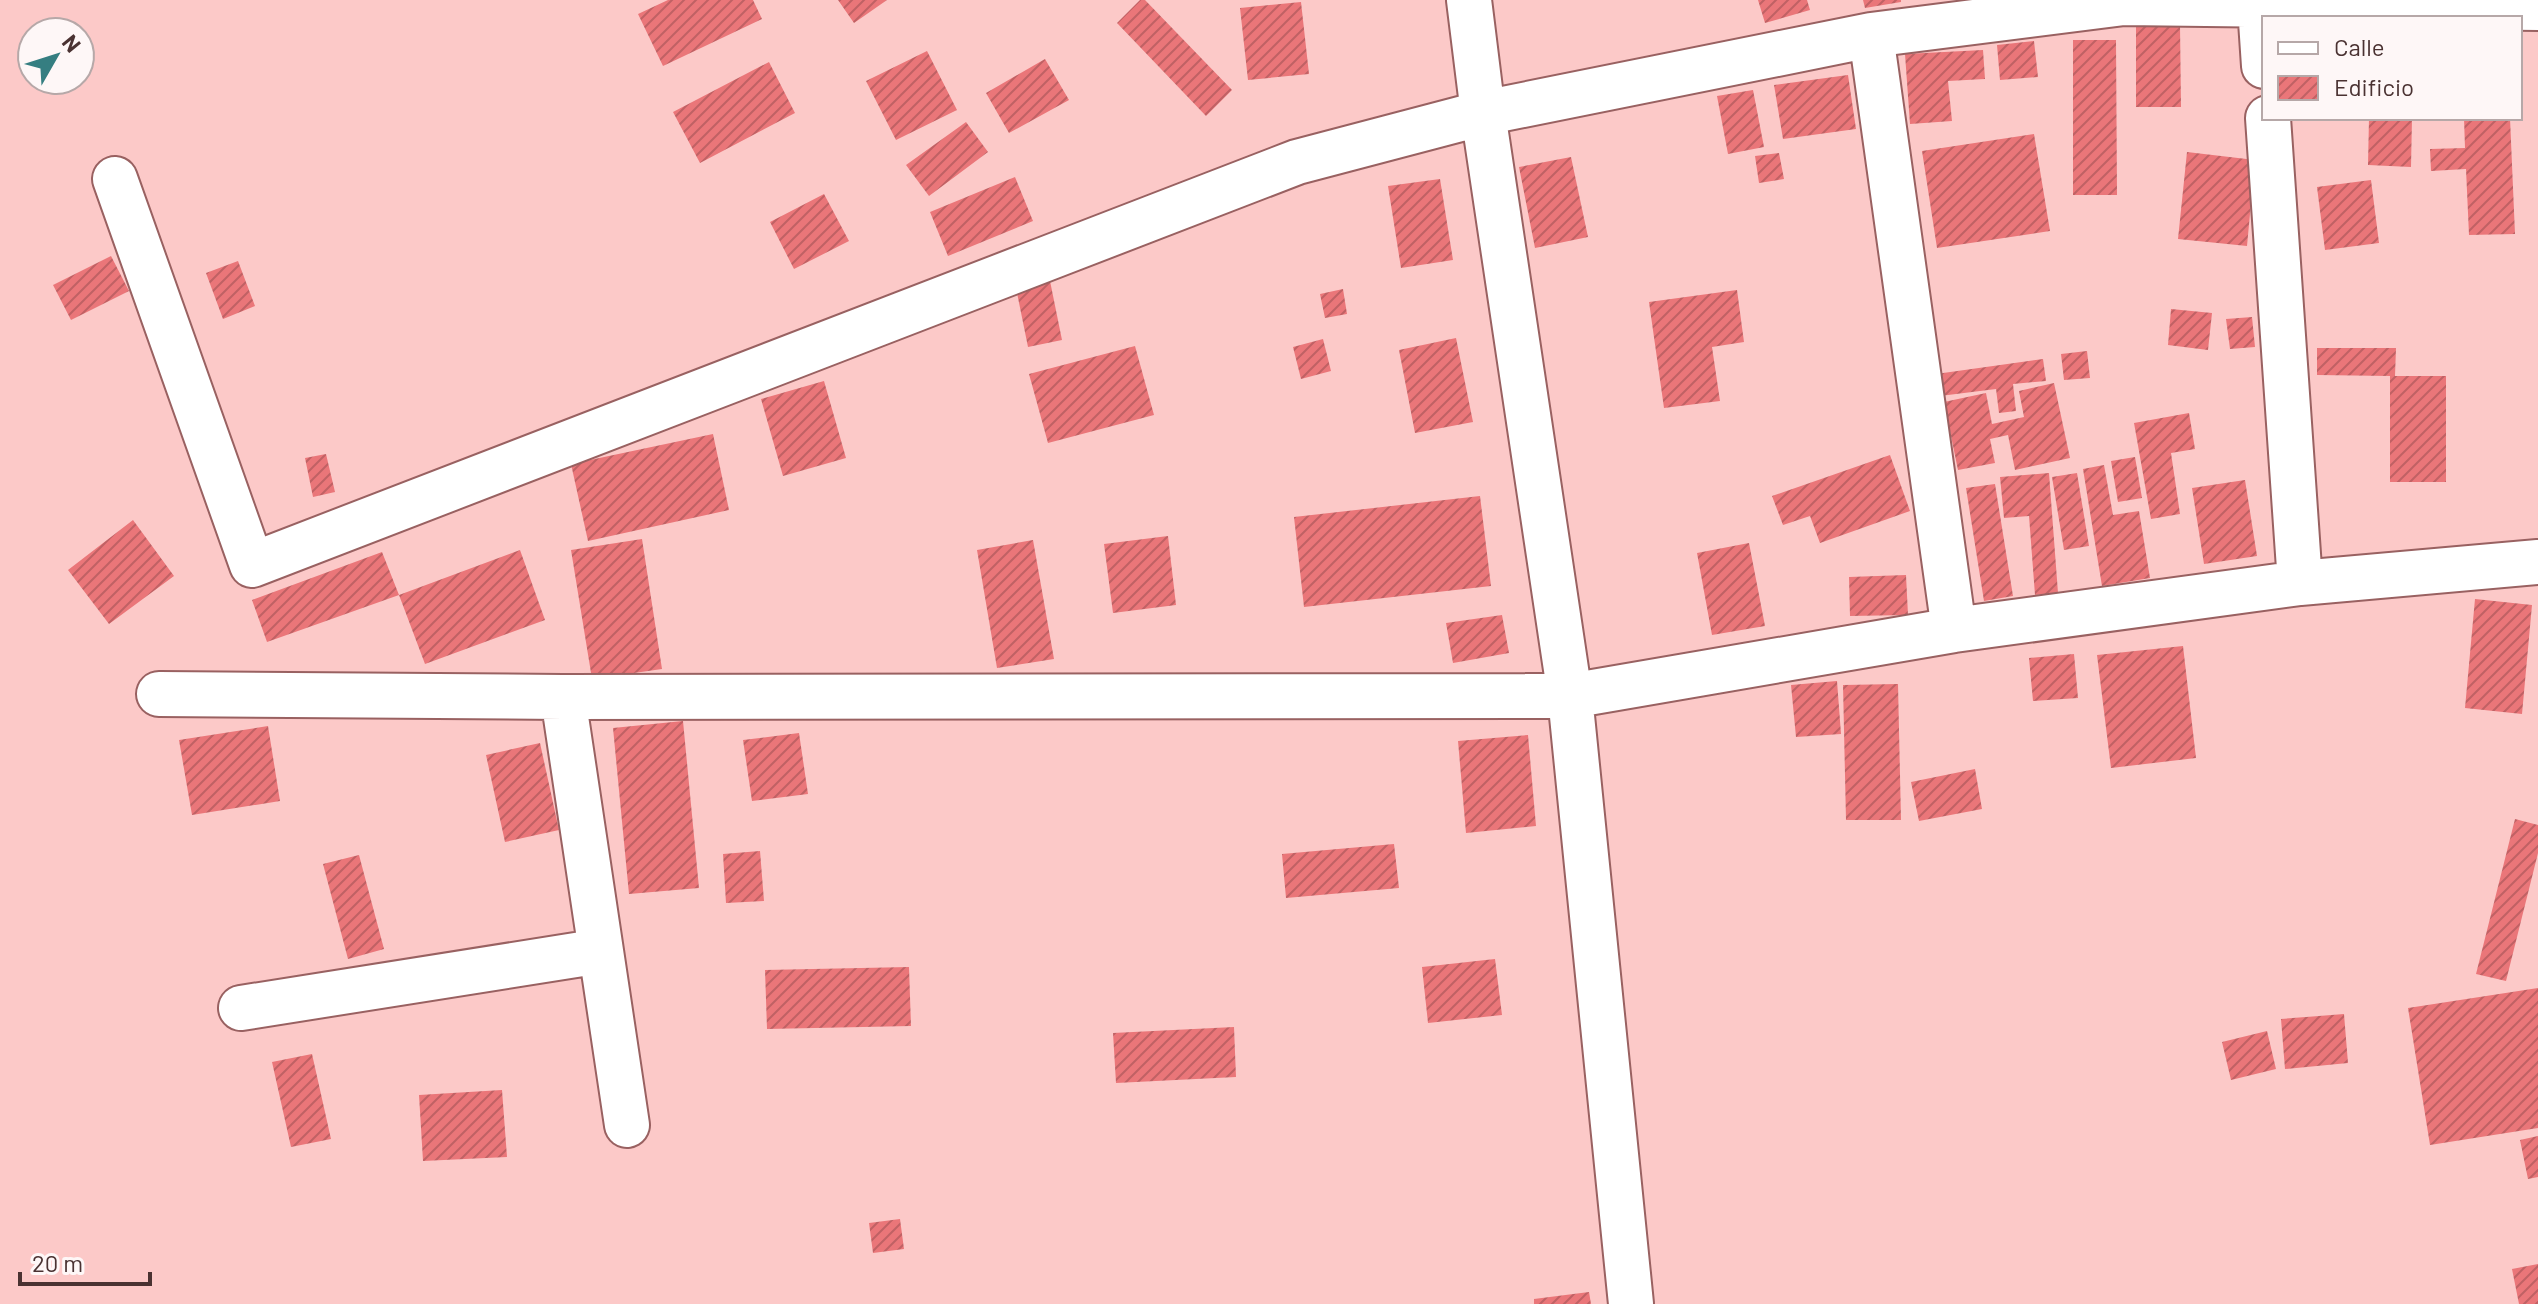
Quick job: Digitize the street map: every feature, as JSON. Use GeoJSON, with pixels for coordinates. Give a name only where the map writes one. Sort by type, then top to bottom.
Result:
{"type":"FeatureCollection","features":[{"type":"Feature","properties":{"kind":"street"},"geometry":{"type":"LineString","coordinates":[[1469,0],[1570,696],[1631,1304]]}},
{"type":"Feature","properties":{"kind":"street"},"geometry":{"type":"LineString","coordinates":[[115,179],[252,565],[1297,162],[1483,113],[1871,35],[2124,3],[2538,8]]}},
{"type":"Feature","properties":{"kind":"street"},"geometry":{"type":"LineString","coordinates":[[2260,6],[2262,36]]}},
{"type":"Feature","properties":{"kind":"street"},"geometry":{"type":"LineString","coordinates":[[1871,35],[1954,630]]}},
{"type":"Feature","properties":{"kind":"street"},"geometry":{"type":"LineString","coordinates":[[2268,120],[2300,583]]}},
{"type":"Feature","properties":{"kind":"street"},"geometry":{"type":"LineString","coordinates":[[159,694],[563,697],[1570,696],[1954,630],[2300,583],[2538,562]]}},
{"type":"Feature","properties":{"kind":"street"},"geometry":{"type":"LineString","coordinates":[[563,697],[627,1125]]}},
{"type":"Feature","properties":{"kind":"street"},"geometry":{"type":"LineString","coordinates":[[241,1008],[601,951]]}},
{"type":"Feature","properties":{"kind":"building"},"geometry":{"type":"Polygon","coordinates":[[[668,0],[753,0],[762,19],[663,66],[638,14],[668,0]]]}},
{"type":"Feature","properties":{"kind":"building"},"geometry":{"type":"Polygon","coordinates":[[[838,0],[887,0],[854,23],[838,0]]]}},
{"type":"Feature","properties":{"kind":"building"},"geometry":{"type":"Polygon","coordinates":[[[1140,0],[1145,0],[1232,90],[1206,116],[1117,23],[1140,0]]]}},
{"type":"Feature","properties":{"kind":"building"},"geometry":{"type":"Polygon","coordinates":[[[1758,0],[1807,0],[1810,10],[1765,23],[1758,0]]]}},
{"type":"Feature","properties":{"kind":"building"},"geometry":{"type":"Polygon","coordinates":[[[1863,0],[1901,0],[1901,2],[1865,8],[1863,0]]]}},
{"type":"Feature","properties":{"kind":"building"},"geometry":{"type":"Polygon","coordinates":[[[1301,2],[1309,74],[1248,80],[1240,8],[1301,2]]]}},
{"type":"Feature","properties":{"kind":"building"},"geometry":{"type":"Polygon","coordinates":[[[2136,25],[2180,25],[2181,107],[2136,107],[2136,25]]]}},
{"type":"Feature","properties":{"kind":"building"},"geometry":{"type":"Polygon","coordinates":[[[2073,40],[2116,40],[2117,195],[2073,195],[2073,40]]]}},
{"type":"Feature","properties":{"kind":"building"},"geometry":{"type":"Polygon","coordinates":[[[2034,41],[2038,77],[2000,80],[1997,45],[2034,41]]]}},
{"type":"Feature","properties":{"kind":"building"},"geometry":{"type":"Polygon","coordinates":[[[1983,50],[1985,79],[1948,81],[1952,121],[1910,124],[1905,54],[1983,50]]]}},
{"type":"Feature","properties":{"kind":"building"},"geometry":{"type":"Polygon","coordinates":[[[927,51],[957,110],[896,140],[866,81],[927,51]]]}},
{"type":"Feature","properties":{"kind":"building"},"geometry":{"type":"Polygon","coordinates":[[[1045,59],[1069,100],[1009,133],[986,93],[1045,59]]]}},
{"type":"Feature","properties":{"kind":"building"},"geometry":{"type":"Polygon","coordinates":[[[769,62],[795,113],[700,163],[673,112],[769,62]]]}},
{"type":"Feature","properties":{"kind":"building"},"geometry":{"type":"Polygon","coordinates":[[[1848,75],[1856,129],[1783,139],[1774,85],[1848,75]]]}},
{"type":"Feature","properties":{"kind":"building"},"geometry":{"type":"Polygon","coordinates":[[[1753,90],[1764,147],[1728,154],[1717,96],[1753,90]]]}},
{"type":"Feature","properties":{"kind":"building"},"geometry":{"type":"Polygon","coordinates":[[[2369,120],[2412,120],[2411,167],[2368,165],[2369,120]]]}},
{"type":"Feature","properties":{"kind":"building"},"geometry":{"type":"Polygon","coordinates":[[[2464,120],[2510,120],[2515,234],[2469,235],[2466,169],[2431,171],[2430,149],[2465,148],[2464,120]]]}},
{"type":"Feature","properties":{"kind":"building"},"geometry":{"type":"Polygon","coordinates":[[[966,122],[988,152],[929,196],[906,165],[966,122]]]}},
{"type":"Feature","properties":{"kind":"building"},"geometry":{"type":"Polygon","coordinates":[[[2034,134],[2050,231],[1937,248],[1922,151],[2034,134]]]}},
{"type":"Feature","properties":{"kind":"building"},"geometry":{"type":"Polygon","coordinates":[[[2187,152],[2255,160],[2247,246],[2178,239],[2187,152]]]}},
{"type":"Feature","properties":{"kind":"building"},"geometry":{"type":"Polygon","coordinates":[[[1779,153],[1784,179],[1759,183],[1755,156],[1779,153]]]}},
{"type":"Feature","properties":{"kind":"building"},"geometry":{"type":"Polygon","coordinates":[[[1571,157],[1588,237],[1535,248],[1519,167],[1571,157]]]}},
{"type":"Feature","properties":{"kind":"building"},"geometry":{"type":"Polygon","coordinates":[[[1015,177],[1033,221],[948,256],[930,212],[1015,177]]]}},
{"type":"Feature","properties":{"kind":"building"},"geometry":{"type":"Polygon","coordinates":[[[1440,179],[1453,260],[1401,268],[1388,186],[1440,179]]]}},
{"type":"Feature","properties":{"kind":"building"},"geometry":{"type":"Polygon","coordinates":[[[2371,180],[2379,243],[2325,250],[2317,187],[2371,180]]]}},
{"type":"Feature","properties":{"kind":"building"},"geometry":{"type":"Polygon","coordinates":[[[824,194],[849,241],[794,269],[770,222],[824,194]]]}},
{"type":"Feature","properties":{"kind":"building"},"geometry":{"type":"Polygon","coordinates":[[[111,256],[129,291],[71,320],[53,285],[111,256]]]}},
{"type":"Feature","properties":{"kind":"building"},"geometry":{"type":"Polygon","coordinates":[[[238,261],[255,306],[223,319],[206,273],[238,261]]]}},
{"type":"Feature","properties":{"kind":"building"},"geometry":{"type":"Polygon","coordinates":[[[1049,276],[1062,340],[1028,347],[1015,283],[1049,276]]]}},
{"type":"Feature","properties":{"kind":"building"},"geometry":{"type":"Polygon","coordinates":[[[1343,289],[1347,314],[1325,318],[1320,294],[1343,289]]]}},
{"type":"Feature","properties":{"kind":"building"},"geometry":{"type":"Polygon","coordinates":[[[1737,290],[1744,342],[1712,347],[1720,401],[1664,408],[1649,302],[1737,290]]]}},
{"type":"Feature","properties":{"kind":"building"},"geometry":{"type":"Polygon","coordinates":[[[2171,309],[2212,313],[2208,350],[2168,345],[2171,309]]]}},
{"type":"Feature","properties":{"kind":"building"},"geometry":{"type":"Polygon","coordinates":[[[2252,317],[2255,347],[2230,349],[2226,319],[2252,317]]]}},
{"type":"Feature","properties":{"kind":"building"},"geometry":{"type":"Polygon","coordinates":[[[1456,338],[1473,422],[1415,433],[1399,350],[1456,338]]]}},
{"type":"Feature","properties":{"kind":"building"},"geometry":{"type":"Polygon","coordinates":[[[1323,339],[1331,371],[1301,379],[1293,347],[1323,339]]]}},
{"type":"Feature","properties":{"kind":"building"},"geometry":{"type":"Polygon","coordinates":[[[1135,346],[1154,415],[1048,443],[1029,374],[1135,346]]]}},
{"type":"Feature","properties":{"kind":"building"},"geometry":{"type":"Polygon","coordinates":[[[2317,348],[2396,348],[2395,376],[2446,376],[2446,482],[2390,482],[2390,376],[2317,375],[2317,348]]]}},
{"type":"Feature","properties":{"kind":"building"},"geometry":{"type":"Polygon","coordinates":[[[2087,351],[2090,378],[2064,380],[2061,354],[2087,351]]]}},
{"type":"Feature","properties":{"kind":"building"},"geometry":{"type":"Polygon","coordinates":[[[2043,359],[2046,381],[2013,384],[2016,411],[1999,413],[1996,389],[1940,396],[1936,374],[2043,359]]]}},
{"type":"Feature","properties":{"kind":"building"},"geometry":{"type":"Polygon","coordinates":[[[824,381],[846,458],[783,476],[761,399],[824,381]]]}},
{"type":"Feature","properties":{"kind":"building"},"geometry":{"type":"Polygon","coordinates":[[[2054,383],[2070,458],[2015,470],[2008,435],[1990,439],[1995,463],[1958,470],[1944,402],[1986,393],[1992,424],[2024,417],[2019,391],[2054,383]]]}},
{"type":"Feature","properties":{"kind":"building"},"geometry":{"type":"Polygon","coordinates":[[[2189,413],[2195,449],[2171,453],[2180,514],[2151,519],[2134,423],[2189,413]]]}},
{"type":"Feature","properties":{"kind":"building"},"geometry":{"type":"Polygon","coordinates":[[[713,434],[729,510],[588,541],[571,464],[713,434]]]}},
{"type":"Feature","properties":{"kind":"building"},"geometry":{"type":"Polygon","coordinates":[[[326,454],[335,492],[313,497],[305,458],[326,454]]]}},
{"type":"Feature","properties":{"kind":"building"},"geometry":{"type":"Polygon","coordinates":[[[1890,455],[1910,511],[1820,543],[1810,516],[1783,525],[1772,496],[1890,455]]]}},
{"type":"Feature","properties":{"kind":"building"},"geometry":{"type":"Polygon","coordinates":[[[2135,457],[2142,498],[2118,502],[2111,461],[2135,457]]]}},
{"type":"Feature","properties":{"kind":"building"},"geometry":{"type":"Polygon","coordinates":[[[2104,465],[2113,515],[2139,511],[2150,578],[2102,586],[2083,469],[2104,465]]]}},
{"type":"Feature","properties":{"kind":"building"},"geometry":{"type":"Polygon","coordinates":[[[2049,473],[2058,593],[2035,595],[2029,516],[2004,518],[2000,477],[2049,473]]]}},
{"type":"Feature","properties":{"kind":"building"},"geometry":{"type":"Polygon","coordinates":[[[2077,473],[2089,546],[2064,550],[2052,477],[2077,473]]]}},
{"type":"Feature","properties":{"kind":"building"},"geometry":{"type":"Polygon","coordinates":[[[2245,480],[2257,556],[2204,564],[2192,488],[2245,480]]]}},
{"type":"Feature","properties":{"kind":"building"},"geometry":{"type":"Polygon","coordinates":[[[1995,484],[2013,596],[1984,601],[1966,488],[1995,484]]]}},
{"type":"Feature","properties":{"kind":"building"},"geometry":{"type":"Polygon","coordinates":[[[1480,496],[1491,586],[1304,607],[1294,517],[1480,496]]]}},
{"type":"Feature","properties":{"kind":"building"},"geometry":{"type":"Polygon","coordinates":[[[133,520],[174,576],[109,624],[68,570],[133,520]]]}},
{"type":"Feature","properties":{"kind":"building"},"geometry":{"type":"Polygon","coordinates":[[[1168,536],[1176,605],[1113,613],[1104,544],[1168,536]]]}},
{"type":"Feature","properties":{"kind":"building"},"geometry":{"type":"Polygon","coordinates":[[[642,539],[662,669],[592,679],[571,550],[642,539]]]}},
{"type":"Feature","properties":{"kind":"building"},"geometry":{"type":"Polygon","coordinates":[[[1033,540],[1054,659],[997,668],[977,550],[1033,540]]]}},
{"type":"Feature","properties":{"kind":"building"},"geometry":{"type":"Polygon","coordinates":[[[1749,543],[1765,626],[1712,635],[1697,553],[1749,543]]]}},
{"type":"Feature","properties":{"kind":"building"},"geometry":{"type":"Polygon","coordinates":[[[520,550],[545,620],[425,664],[399,595],[520,550]]]}},
{"type":"Feature","properties":{"kind":"building"},"geometry":{"type":"Polygon","coordinates":[[[382,552],[399,595],[267,642],[252,600],[382,552]]]}},
{"type":"Feature","properties":{"kind":"building"},"geometry":{"type":"Polygon","coordinates":[[[1906,575],[1908,615],[1850,616],[1849,577],[1906,575]]]}},
{"type":"Feature","properties":{"kind":"building"},"geometry":{"type":"Polygon","coordinates":[[[2475,599],[2532,605],[2522,714],[2465,708],[2475,599]]]}},
{"type":"Feature","properties":{"kind":"building"},"geometry":{"type":"Polygon","coordinates":[[[1502,615],[1509,653],[1453,663],[1446,623],[1502,615]]]}},
{"type":"Feature","properties":{"kind":"building"},"geometry":{"type":"Polygon","coordinates":[[[2183,646],[2196,758],[2111,768],[2097,655],[2183,646]]]}},
{"type":"Feature","properties":{"kind":"building"},"geometry":{"type":"Polygon","coordinates":[[[2074,654],[2078,698],[2033,701],[2029,658],[2074,654]]]}},
{"type":"Feature","properties":{"kind":"building"},"geometry":{"type":"Polygon","coordinates":[[[1837,681],[1841,734],[1796,737],[1791,685],[1837,681]]]}},
{"type":"Feature","properties":{"kind":"building"},"geometry":{"type":"Polygon","coordinates":[[[1898,684],[1901,820],[1846,820],[1843,685],[1898,684]]]}},
{"type":"Feature","properties":{"kind":"building"},"geometry":{"type":"Polygon","coordinates":[[[683,721],[699,888],[629,894],[613,728],[683,721]]]}},
{"type":"Feature","properties":{"kind":"building"},"geometry":{"type":"Polygon","coordinates":[[[268,726],[280,801],[192,815],[179,740],[268,726]]]}},
{"type":"Feature","properties":{"kind":"building"},"geometry":{"type":"Polygon","coordinates":[[[799,733],[808,794],[752,801],[743,740],[799,733]]]}},
{"type":"Feature","properties":{"kind":"building"},"geometry":{"type":"Polygon","coordinates":[[[1528,735],[1536,826],[1466,833],[1458,741],[1528,735]]]}},
{"type":"Feature","properties":{"kind":"building"},"geometry":{"type":"Polygon","coordinates":[[[540,743],[559,830],[505,842],[486,755],[540,743]]]}},
{"type":"Feature","properties":{"kind":"building"},"geometry":{"type":"Polygon","coordinates":[[[1975,769],[1982,809],[1919,821],[1911,782],[1975,769]]]}},
{"type":"Feature","properties":{"kind":"building"},"geometry":{"type":"Polygon","coordinates":[[[2515,819],[2538,825],[2538,853],[2506,981],[2476,974],[2515,819]]]}},
{"type":"Feature","properties":{"kind":"building"},"geometry":{"type":"Polygon","coordinates":[[[1394,844],[1399,888],[1286,898],[1282,854],[1394,844]]]}},
{"type":"Feature","properties":{"kind":"building"},"geometry":{"type":"Polygon","coordinates":[[[760,851],[764,901],[726,903],[723,854],[760,851]]]}},
{"type":"Feature","properties":{"kind":"building"},"geometry":{"type":"Polygon","coordinates":[[[359,855],[384,949],[348,959],[323,864],[359,855]]]}},
{"type":"Feature","properties":{"kind":"building"},"geometry":{"type":"Polygon","coordinates":[[[1495,959],[1502,1015],[1428,1023],[1422,967],[1495,959]]]}},
{"type":"Feature","properties":{"kind":"building"},"geometry":{"type":"Polygon","coordinates":[[[909,967],[911,1026],[767,1029],[765,970],[909,967]]]}},
{"type":"Feature","properties":{"kind":"building"},"geometry":{"type":"Polygon","coordinates":[[[2538,988],[2538,1128],[2430,1145],[2408,1008],[2538,988]]]}},
{"type":"Feature","properties":{"kind":"building"},"geometry":{"type":"Polygon","coordinates":[[[2344,1014],[2348,1063],[2285,1069],[2281,1019],[2344,1014]]]}},
{"type":"Feature","properties":{"kind":"building"},"geometry":{"type":"Polygon","coordinates":[[[1234,1027],[1236,1077],[1116,1083],[1113,1033],[1234,1027]]]}},
{"type":"Feature","properties":{"kind":"building"},"geometry":{"type":"Polygon","coordinates":[[[2267,1031],[2276,1069],[2231,1080],[2222,1042],[2267,1031]]]}},
{"type":"Feature","properties":{"kind":"building"},"geometry":{"type":"Polygon","coordinates":[[[312,1054],[331,1139],[291,1147],[272,1062],[312,1054]]]}},
{"type":"Feature","properties":{"kind":"building"},"geometry":{"type":"Polygon","coordinates":[[[502,1090],[507,1157],[423,1161],[419,1095],[502,1090]]]}},
{"type":"Feature","properties":{"kind":"building"},"geometry":{"type":"Polygon","coordinates":[[[2538,1136],[2538,1177],[2528,1179],[2520,1140],[2538,1136]]]}},
{"type":"Feature","properties":{"kind":"building"},"geometry":{"type":"Polygon","coordinates":[[[900,1219],[904,1249],[873,1253],[869,1223],[900,1219]]]}},
{"type":"Feature","properties":{"kind":"building"},"geometry":{"type":"Polygon","coordinates":[[[2538,1264],[2538,1304],[2519,1304],[2512,1269],[2538,1264]]]}},
{"type":"Feature","properties":{"kind":"building"},"geometry":{"type":"Polygon","coordinates":[[[1589,1292],[1591,1304],[1534,1304],[1534,1299],[1589,1292]]]}}]}
